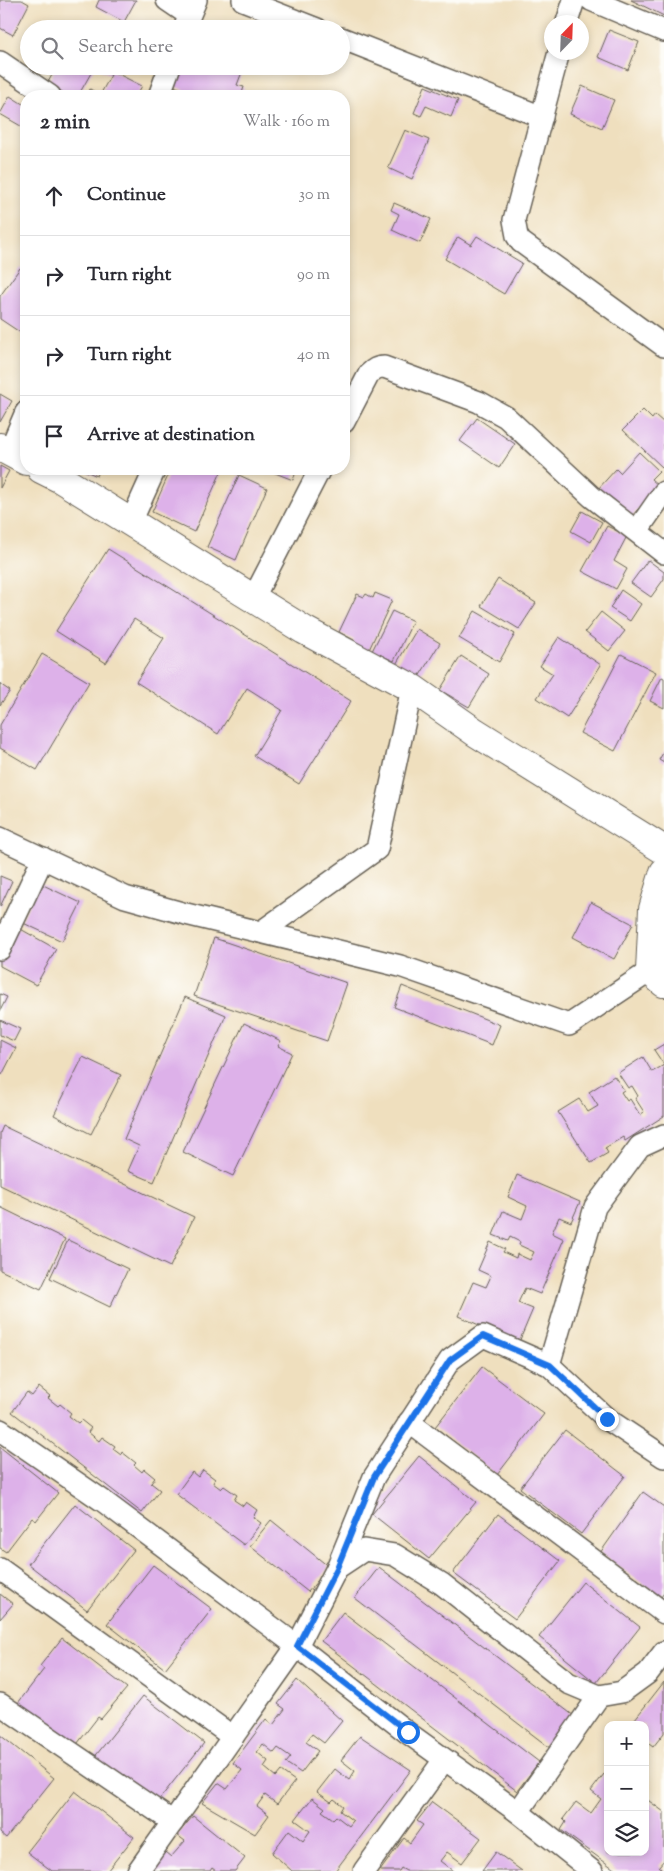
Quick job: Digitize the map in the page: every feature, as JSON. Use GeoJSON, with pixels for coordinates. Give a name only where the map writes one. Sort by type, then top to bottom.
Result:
{"type":"FeatureCollection","features":[{"type":"Feature","properties":{"kind":"street"},"geometry":{"type":"LineString","coordinates":[[167,0],[189,15]]}},
{"type":"Feature","properties":{"kind":"street"},"geometry":{"type":"LineString","coordinates":[[243,0],[294,20]]}},
{"type":"Feature","properties":{"kind":"street"},"geometry":{"type":"LineString","coordinates":[[570,15],[574,0]]}},
{"type":"Feature","properties":{"kind":"street"},"geometry":{"type":"LineString","coordinates":[[591,0],[664,30]]}},
{"type":"Feature","properties":{"kind":"street"},"geometry":{"type":"LineString","coordinates":[[350,42],[542,117]]}},
{"type":"Feature","properties":{"kind":"street"},"geometry":{"type":"LineString","coordinates":[[557,60],[514,220],[517,236],[521,242],[664,346]]}},
{"type":"Feature","properties":{"kind":"street"},"geometry":{"type":"LineString","coordinates":[[2,69],[39,90]]}},
{"type":"Feature","properties":{"kind":"street"},"geometry":{"type":"LineString","coordinates":[[161,90],[167,75]]}},
{"type":"Feature","properties":{"kind":"street"},"geometry":{"type":"LineString","coordinates":[[351,392],[375,368],[384,366],[479,402],[506,417],[592,497],[664,552]]}},
{"type":"Feature","properties":{"kind":"street"},"geometry":{"type":"LineString","coordinates":[[12,453],[20,430]]}},
{"type":"Feature","properties":{"kind":"street"},"geometry":{"type":"LineString","coordinates":[[53,475],[304,630],[412,688],[475,732],[664,850]]}},
{"type":"Feature","properties":{"kind":"street"},"geometry":{"type":"LineString","coordinates":[[131,522],[152,475]]}},
{"type":"Feature","properties":{"kind":"street"},"geometry":{"type":"LineString","coordinates":[[253,598],[317,475]]}},
{"type":"Feature","properties":{"kind":"street"},"geometry":{"type":"LineString","coordinates":[[637,531],[664,492]]}},
{"type":"Feature","properties":{"kind":"street"},"geometry":{"type":"LineString","coordinates":[[260,932],[377,849],[412,688]]}},
{"type":"Feature","properties":{"kind":"street"},"geometry":{"type":"LineString","coordinates":[[0,838],[125,897],[400,966],[569,1025],[657,977],[652,909],[664,872]]}},
{"type":"Feature","properties":{"kind":"street"},"geometry":{"type":"LineString","coordinates":[[0,950],[43,858]]}},
{"type":"Feature","properties":{"kind":"street"},"geometry":{"type":"LineString","coordinates":[[550,1365],[595,1207],[640,1146],[664,1134]]}},
{"type":"Feature","properties":{"kind":"street"},"geometry":{"type":"LineString","coordinates":[[138,1871],[297,1646],[337,1568],[374,1477],[450,1360],[483,1336],[550,1365],[607,1419],[664,1457]]}},
{"type":"Feature","properties":{"kind":"street"},"geometry":{"type":"LineString","coordinates":[[409,1422],[664,1613]]}},
{"type":"Feature","properties":{"kind":"street"},"geometry":{"type":"LineString","coordinates":[[0,1430],[103,1501],[297,1646],[444,1760],[518,1812],[592,1871]]}},
{"type":"Feature","properties":{"kind":"street"},"geometry":{"type":"LineString","coordinates":[[337,1568],[364,1550],[395,1555],[442,1584],[568,1683],[599,1696],[622,1692],[648,1673],[664,1652]]}},
{"type":"Feature","properties":{"kind":"street"},"geometry":{"type":"LineString","coordinates":[[0,1569],[233,1737]]}},
{"type":"Feature","properties":{"kind":"street"},"geometry":{"type":"LineString","coordinates":[[518,1812],[599,1696]]}},
{"type":"Feature","properties":{"kind":"street"},"geometry":{"type":"LineString","coordinates":[[0,1704],[172,1822]]}},
{"type":"Feature","properties":{"kind":"street"},"geometry":{"type":"LineString","coordinates":[[364,1871],[444,1760]]}},
{"type":"Feature","properties":{"kind":"building"},"geometry":{"type":"Polygon","coordinates":[[[0,0],[22,0],[29,4],[13,35],[0,28],[0,0]]]}},
{"type":"Feature","properties":{"kind":"building"},"geometry":{"type":"Polygon","coordinates":[[[99,0],[136,0],[125,20],[120,20],[96,7],[99,0]]]}},
{"type":"Feature","properties":{"kind":"building"},"geometry":{"type":"Polygon","coordinates":[[[631,0],[664,0],[664,16],[631,0]]]}},
{"type":"Feature","properties":{"kind":"building"},"geometry":{"type":"Polygon","coordinates":[[[609,30],[639,42],[628,70],[598,57],[609,30]]]}},
{"type":"Feature","properties":{"kind":"building"},"geometry":{"type":"Polygon","coordinates":[[[52,75],[90,75],[81,90],[58,90],[47,84],[52,75]]]}},
{"type":"Feature","properties":{"kind":"building"},"geometry":{"type":"Polygon","coordinates":[[[111,75],[120,75],[142,86],[140,90],[103,90],[111,75]]]}},
{"type":"Feature","properties":{"kind":"building"},"geometry":{"type":"Polygon","coordinates":[[[173,75],[241,75],[237,85],[244,87],[243,90],[184,90],[171,85],[173,75]]]}},
{"type":"Feature","properties":{"kind":"building"},"geometry":{"type":"Polygon","coordinates":[[[425,86],[458,100],[451,117],[426,106],[421,116],[414,113],[425,86]]]}},
{"type":"Feature","properties":{"kind":"building"},"geometry":{"type":"Polygon","coordinates":[[[582,86],[614,100],[602,128],[570,114],[582,86]]]}},
{"type":"Feature","properties":{"kind":"building"},"geometry":{"type":"Polygon","coordinates":[[[10,96],[20,102],[20,126],[0,114],[10,96]]]}},
{"type":"Feature","properties":{"kind":"building"},"geometry":{"type":"Polygon","coordinates":[[[405,130],[429,140],[412,179],[388,168],[405,130]]]}},
{"type":"Feature","properties":{"kind":"building"},"geometry":{"type":"Polygon","coordinates":[[[394,203],[431,219],[420,243],[392,230],[399,214],[391,210],[394,203]]]}},
{"type":"Feature","properties":{"kind":"building"},"geometry":{"type":"Polygon","coordinates":[[[477,236],[522,263],[504,294],[445,259],[458,237],[471,245],[477,236]]]}},
{"type":"Feature","properties":{"kind":"building"},"geometry":{"type":"Polygon","coordinates":[[[20,268],[20,332],[0,319],[0,296],[20,268]]]}},
{"type":"Feature","properties":{"kind":"building"},"geometry":{"type":"Polygon","coordinates":[[[0,394],[12,401],[0,422],[0,394]]]}},
{"type":"Feature","properties":{"kind":"building"},"geometry":{"type":"Polygon","coordinates":[[[643,410],[652,419],[655,415],[664,423],[663,468],[623,430],[643,410]]]}},
{"type":"Feature","properties":{"kind":"building"},"geometry":{"type":"Polygon","coordinates":[[[477,418],[515,444],[499,468],[460,441],[477,418]]]}},
{"type":"Feature","properties":{"kind":"building"},"geometry":{"type":"Polygon","coordinates":[[[639,452],[659,471],[651,479],[659,486],[630,518],[598,489],[616,469],[620,473],[639,452]]]}},
{"type":"Feature","properties":{"kind":"building"},"geometry":{"type":"Polygon","coordinates":[[[0,466],[9,471],[0,488],[0,466]]]}},
{"type":"Feature","properties":{"kind":"building"},"geometry":{"type":"Polygon","coordinates":[[[168,475],[220,475],[194,532],[152,512],[168,475]]]}},
{"type":"Feature","properties":{"kind":"building"},"geometry":{"type":"Polygon","coordinates":[[[239,475],[267,488],[236,560],[207,547],[239,475]]]}},
{"type":"Feature","properties":{"kind":"building"},"geometry":{"type":"Polygon","coordinates":[[[280,475],[295,475],[293,480],[280,475]]]}},
{"type":"Feature","properties":{"kind":"building"},"geometry":{"type":"Polygon","coordinates":[[[582,511],[602,522],[591,542],[571,531],[582,511]]]}},
{"type":"Feature","properties":{"kind":"building"},"geometry":{"type":"Polygon","coordinates":[[[607,526],[627,536],[614,561],[627,569],[616,589],[582,571],[607,526]]]}},
{"type":"Feature","properties":{"kind":"building"},"geometry":{"type":"Polygon","coordinates":[[[108,549],[351,701],[299,784],[254,756],[282,710],[247,688],[218,734],[136,682],[164,638],[134,619],[106,663],[56,631],[108,549]]]}},
{"type":"Feature","properties":{"kind":"building"},"geometry":{"type":"Polygon","coordinates":[[[648,560],[664,572],[664,579],[651,597],[631,583],[648,560]]]}},
{"type":"Feature","properties":{"kind":"building"},"geometry":{"type":"Polygon","coordinates":[[[498,579],[536,603],[519,629],[481,606],[498,579]]]}},
{"type":"Feature","properties":{"kind":"building"},"geometry":{"type":"Polygon","coordinates":[[[621,590],[641,604],[630,621],[610,608],[621,590]]]}},
{"type":"Feature","properties":{"kind":"building"},"geometry":{"type":"Polygon","coordinates":[[[375,593],[392,600],[367,654],[351,647],[354,640],[339,632],[357,594],[364,597],[366,594],[373,598],[375,593]]]}},
{"type":"Feature","properties":{"kind":"building"},"geometry":{"type":"Polygon","coordinates":[[[392,611],[413,621],[394,661],[372,651],[392,611]]]}},
{"type":"Feature","properties":{"kind":"building"},"geometry":{"type":"Polygon","coordinates":[[[475,611],[515,634],[499,662],[459,638],[475,611]]]}},
{"type":"Feature","properties":{"kind":"building"},"geometry":{"type":"Polygon","coordinates":[[[601,612],[625,631],[609,651],[585,632],[601,612]]]}},
{"type":"Feature","properties":{"kind":"building"},"geometry":{"type":"Polygon","coordinates":[[[417,629],[440,643],[417,680],[395,666],[417,629]]]}},
{"type":"Feature","properties":{"kind":"building"},"geometry":{"type":"Polygon","coordinates":[[[559,637],[601,665],[567,718],[537,698],[553,674],[540,666],[559,637]]]}},
{"type":"Feature","properties":{"kind":"building"},"geometry":{"type":"Polygon","coordinates":[[[42,654],[89,682],[37,770],[0,748],[0,725],[42,654]]]}},
{"type":"Feature","properties":{"kind":"building"},"geometry":{"type":"Polygon","coordinates":[[[621,654],[656,672],[615,751],[580,733],[621,654]]]}},
{"type":"Feature","properties":{"kind":"building"},"geometry":{"type":"Polygon","coordinates":[[[461,656],[489,674],[469,707],[440,690],[461,656]]]}},
{"type":"Feature","properties":{"kind":"building"},"geometry":{"type":"Polygon","coordinates":[[[662,677],[664,678],[664,708],[650,701],[662,677]]]}},
{"type":"Feature","properties":{"kind":"building"},"geometry":{"type":"Polygon","coordinates":[[[0,684],[10,691],[0,705],[0,684]]]}},
{"type":"Feature","properties":{"kind":"building"},"geometry":{"type":"Polygon","coordinates":[[[664,751],[664,763],[659,760],[664,751]]]}},
{"type":"Feature","properties":{"kind":"building"},"geometry":{"type":"Polygon","coordinates":[[[0,876],[12,881],[0,907],[0,876]]]}},
{"type":"Feature","properties":{"kind":"building"},"geometry":{"type":"Polygon","coordinates":[[[39,883],[81,903],[62,941],[21,922],[39,883]]]}},
{"type":"Feature","properties":{"kind":"building"},"geometry":{"type":"Polygon","coordinates":[[[591,902],[633,924],[614,959],[573,937],[591,902]]]}},
{"type":"Feature","properties":{"kind":"building"},"geometry":{"type":"Polygon","coordinates":[[[17,927],[56,949],[36,985],[0,966],[0,958],[17,927]]]}},
{"type":"Feature","properties":{"kind":"building"},"geometry":{"type":"Polygon","coordinates":[[[214,938],[347,983],[327,1041],[194,996],[214,938]]]}},
{"type":"Feature","properties":{"kind":"building"},"geometry":{"type":"Polygon","coordinates":[[[402,986],[500,1025],[492,1045],[394,1007],[402,986]]]}},
{"type":"Feature","properties":{"kind":"building"},"geometry":{"type":"Polygon","coordinates":[[[0,994],[7,997],[0,1011],[0,994]]]}},
{"type":"Feature","properties":{"kind":"building"},"geometry":{"type":"Polygon","coordinates":[[[185,997],[226,1015],[154,1182],[128,1171],[139,1146],[124,1139],[185,997]]]}},
{"type":"Feature","properties":{"kind":"building"},"geometry":{"type":"Polygon","coordinates":[[[0,1020],[20,1029],[14,1041],[0,1035],[0,1020]]]}},
{"type":"Feature","properties":{"kind":"building"},"geometry":{"type":"Polygon","coordinates":[[[244,1023],[281,1041],[278,1046],[292,1053],[233,1176],[183,1152],[244,1023]]]}},
{"type":"Feature","properties":{"kind":"building"},"geometry":{"type":"Polygon","coordinates":[[[0,1040],[16,1048],[2,1075],[0,1074],[0,1040]]]}},
{"type":"Feature","properties":{"kind":"building"},"geometry":{"type":"Polygon","coordinates":[[[664,1044],[664,1065],[654,1050],[664,1044]]]}},
{"type":"Feature","properties":{"kind":"building"},"geometry":{"type":"Polygon","coordinates":[[[83,1057],[121,1075],[91,1134],[54,1115],[83,1057]]]}},
{"type":"Feature","properties":{"kind":"building"},"geometry":{"type":"Polygon","coordinates":[[[643,1057],[652,1072],[664,1065],[664,1116],[625,1141],[623,1137],[605,1148],[608,1153],[591,1163],[558,1112],[579,1099],[588,1112],[598,1106],[589,1092],[614,1076],[624,1090],[621,1092],[627,1101],[630,1099],[640,1115],[644,1112],[635,1098],[638,1096],[632,1086],[628,1088],[618,1073],[643,1057]]]}},
{"type":"Feature","properties":{"kind":"building"},"geometry":{"type":"Polygon","coordinates":[[[3,1126],[194,1217],[170,1267],[0,1185],[0,1133],[3,1126]]]}},
{"type":"Feature","properties":{"kind":"building"},"geometry":{"type":"Polygon","coordinates":[[[517,1175],[580,1202],[571,1222],[559,1217],[552,1233],[564,1239],[540,1294],[525,1288],[518,1303],[533,1309],[519,1342],[458,1316],[473,1282],[486,1287],[491,1276],[478,1270],[490,1242],[505,1249],[503,1252],[516,1258],[517,1254],[530,1260],[534,1252],[519,1245],[520,1242],[510,1237],[508,1241],[493,1235],[503,1211],[522,1219],[527,1206],[508,1197],[517,1175]]]}},
{"type":"Feature","properties":{"kind":"building"},"geometry":{"type":"Polygon","coordinates":[[[0,1207],[65,1239],[41,1289],[0,1270],[0,1207]]]}},
{"type":"Feature","properties":{"kind":"building"},"geometry":{"type":"Polygon","coordinates":[[[68,1240],[128,1269],[110,1307],[50,1278],[68,1240]]]}},
{"type":"Feature","properties":{"kind":"building"},"geometry":{"type":"Polygon","coordinates":[[[482,1367],[544,1414],[497,1475],[435,1427],[482,1367]]]}},
{"type":"Feature","properties":{"kind":"building"},"geometry":{"type":"Polygon","coordinates":[[[39,1387],[50,1396],[48,1398],[58,1406],[60,1404],[71,1413],[69,1416],[78,1423],[81,1420],[91,1428],[88,1432],[99,1441],[102,1437],[115,1446],[113,1449],[121,1455],[122,1452],[136,1463],[134,1465],[142,1472],[144,1469],[155,1478],[151,1483],[160,1490],[142,1513],[12,1412],[27,1392],[32,1396],[39,1387]]]}},
{"type":"Feature","properties":{"kind":"building"},"geometry":{"type":"Polygon","coordinates":[[[565,1430],[625,1476],[581,1534],[520,1488],[565,1430]]]}},
{"type":"Feature","properties":{"kind":"building"},"geometry":{"type":"Polygon","coordinates":[[[0,1447],[58,1493],[36,1521],[32,1518],[6,1552],[0,1548],[0,1447]]]}},
{"type":"Feature","properties":{"kind":"building"},"geometry":{"type":"Polygon","coordinates":[[[419,1456],[476,1502],[429,1559],[372,1514],[419,1456]]]}},
{"type":"Feature","properties":{"kind":"building"},"geometry":{"type":"Polygon","coordinates":[[[203,1470],[215,1479],[213,1483],[221,1489],[224,1486],[237,1495],[234,1500],[243,1506],[246,1502],[257,1510],[253,1517],[261,1523],[244,1545],[176,1494],[192,1472],[198,1477],[203,1470]]]}},
{"type":"Feature","properties":{"kind":"building"},"geometry":{"type":"Polygon","coordinates":[[[643,1492],[664,1507],[664,1593],[661,1597],[600,1553],[643,1492]]]}},
{"type":"Feature","properties":{"kind":"building"},"geometry":{"type":"Polygon","coordinates":[[[75,1504],[134,1550],[87,1610],[28,1564],[75,1504]]]}},
{"type":"Feature","properties":{"kind":"building"},"geometry":{"type":"Polygon","coordinates":[[[498,1514],[560,1561],[515,1619],[453,1573],[498,1514]]]}},
{"type":"Feature","properties":{"kind":"building"},"geometry":{"type":"Polygon","coordinates":[[[271,1520],[329,1567],[308,1592],[250,1546],[271,1520]]]}},
{"type":"Feature","properties":{"kind":"building"},"geometry":{"type":"Polygon","coordinates":[[[153,1565],[212,1609],[165,1669],[107,1624],[153,1565]]]}},
{"type":"Feature","properties":{"kind":"building"},"geometry":{"type":"Polygon","coordinates":[[[379,1567],[574,1716],[550,1748],[355,1598],[379,1567]]]}},
{"type":"Feature","properties":{"kind":"building"},"geometry":{"type":"Polygon","coordinates":[[[583,1582],[640,1627],[596,1683],[539,1637],[583,1582]]]}},
{"type":"Feature","properties":{"kind":"building"},"geometry":{"type":"Polygon","coordinates":[[[0,1594],[13,1604],[0,1619],[0,1594]]]}},
{"type":"Feature","properties":{"kind":"building"},"geometry":{"type":"Polygon","coordinates":[[[343,1612],[539,1762],[517,1791],[321,1641],[343,1612]]]}},
{"type":"Feature","properties":{"kind":"building"},"geometry":{"type":"Polygon","coordinates":[[[62,1638],[127,1688],[101,1719],[98,1717],[74,1748],[18,1703],[44,1669],[40,1666],[62,1638]]]}},
{"type":"Feature","properties":{"kind":"building"},"geometry":{"type":"Polygon","coordinates":[[[297,1680],[342,1721],[324,1743],[312,1734],[306,1742],[318,1751],[301,1773],[286,1763],[291,1757],[278,1748],[274,1753],[263,1744],[257,1752],[268,1761],[264,1767],[276,1777],[281,1771],[295,1781],[277,1804],[265,1795],[257,1806],[269,1815],[255,1834],[202,1803],[218,1783],[227,1789],[242,1770],[233,1763],[266,1719],[273,1725],[285,1709],[278,1704],[297,1680]]]}},
{"type":"Feature","properties":{"kind":"building"},"geometry":{"type":"Polygon","coordinates":[[[664,1682],[664,1733],[653,1747],[649,1744],[649,1721],[633,1721],[664,1682]]]}},
{"type":"Feature","properties":{"kind":"building"},"geometry":{"type":"Polygon","coordinates":[[[143,1696],[204,1743],[154,1806],[93,1759],[143,1696]]]}},
{"type":"Feature","properties":{"kind":"building"},"geometry":{"type":"Polygon","coordinates":[[[0,1735],[54,1778],[6,1838],[0,1833],[0,1735]]]}},
{"type":"Feature","properties":{"kind":"building"},"geometry":{"type":"Polygon","coordinates":[[[360,1736],[411,1770],[335,1871],[292,1871],[272,1853],[289,1830],[303,1841],[310,1831],[295,1820],[312,1798],[325,1808],[322,1811],[333,1819],[336,1816],[349,1826],[353,1821],[340,1811],[343,1806],[334,1799],[331,1802],[317,1792],[335,1769],[349,1780],[355,1771],[341,1760],[360,1736]]]}},
{"type":"Feature","properties":{"kind":"building"},"geometry":{"type":"Polygon","coordinates":[[[604,1774],[604,1856],[649,1856],[649,1801],[664,1812],[664,1860],[659,1866],[664,1871],[617,1871],[561,1830],[566,1822],[563,1819],[576,1802],[591,1813],[601,1799],[591,1791],[604,1774]]]}},
{"type":"Feature","properties":{"kind":"building"},"geometry":{"type":"Polygon","coordinates":[[[75,1791],[134,1837],[107,1871],[52,1871],[27,1852],[75,1791]]]}},
{"type":"Feature","properties":{"kind":"building"},"geometry":{"type":"Polygon","coordinates":[[[432,1802],[481,1838],[462,1863],[447,1852],[440,1861],[453,1871],[406,1871],[401,1868],[399,1871],[380,1871],[404,1838],[410,1843],[423,1825],[417,1821],[432,1802]]]}},
{"type":"Feature","properties":{"kind":"building"},"geometry":{"type":"Polygon","coordinates":[[[193,1816],[245,1858],[235,1871],[216,1871],[212,1868],[210,1871],[149,1871],[165,1852],[171,1857],[185,1841],[177,1835],[193,1816]]]}},
{"type":"Feature","properties":{"kind":"building"},"geometry":{"type":"Polygon","coordinates":[[[496,1852],[522,1871],[482,1871],[496,1852]]]}},
{"type":"Feature","properties":{"kind":"route"},"geometry":{"type":"LineString","coordinates":[[408,1732],[297,1646],[337,1568],[374,1477],[450,1360],[483,1336],[550,1365],[607,1419]]}}]}
